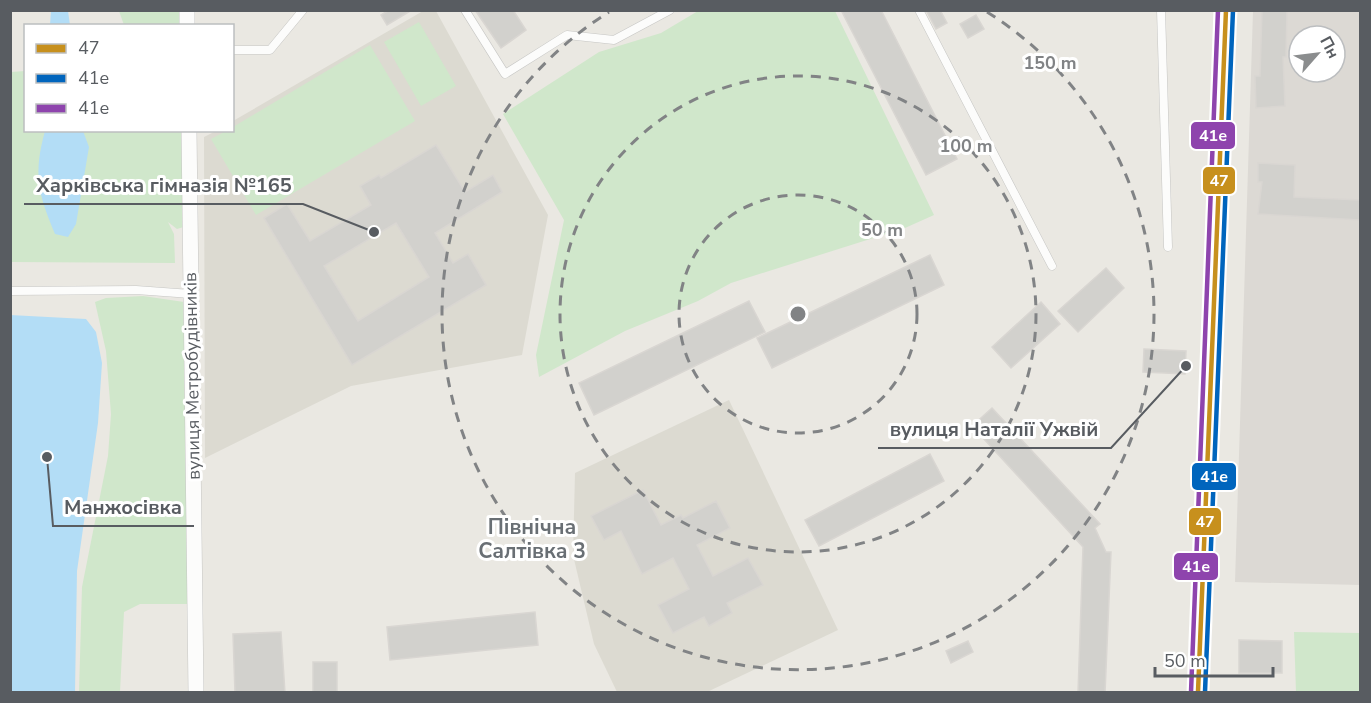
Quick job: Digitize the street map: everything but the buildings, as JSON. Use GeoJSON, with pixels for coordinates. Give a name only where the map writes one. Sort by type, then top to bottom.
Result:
{"type":"FeatureCollection","features":[{"type":"Feature","properties":{"kind":"main road"},"geometry":{"type":"LineString","coordinates":[[1198,693],[1226,10]]}},
{"type":"Feature","properties":{"kind":"street","name":"вулиця Метробудівників"},"geometry":{"type":"LineString","coordinates":[[189,132],[196,693]]}},
{"type":"Feature","properties":{"kind":"lane"},"geometry":{"type":"LineString","coordinates":[[234,50],[270,50],[303,10]]}},
{"type":"Feature","properties":{"kind":"lane"},"geometry":{"type":"LineString","coordinates":[[465,10],[506,74],[567,35],[614,40],[670,10]]}},
{"type":"Feature","properties":{"kind":"lane"},"geometry":{"type":"LineString","coordinates":[[919,10],[1052,266]]}},
{"type":"Feature","properties":{"kind":"lane"},"geometry":{"type":"LineString","coordinates":[[1161,10],[1168,247]]}},
{"type":"Feature","properties":{"kind":"lane"},"geometry":{"type":"LineString","coordinates":[[10,291],[136,290],[191,294]]}},
{"type":"Feature","properties":{"kind":"shaded area"},"geometry":{"type":"Polygon","coordinates":[[[423,11],[436,11],[548,215],[522,355],[351,386],[205,458],[204,137],[214,132],[234,132],[234,120],[423,11]]]}},
{"type":"Feature","properties":{"kind":"shaded area"},"geometry":{"type":"Polygon","coordinates":[[[1253,11],[1360,11],[1360,585],[1235,582],[1253,11]]]}},
{"type":"Feature","properties":{"kind":"shaded area"},"geometry":{"type":"Polygon","coordinates":[[[729,400],[838,630],[707,692],[617,692],[594,644],[573,555],[575,473],[729,400]]]}},
{"type":"Feature","properties":{"kind":"green space"},"geometry":{"type":"Polygon","coordinates":[[[119,11],[187,11],[187,24],[124,24],[119,11]]]}},
{"type":"Feature","properties":{"kind":"green space"},"geometry":{"type":"Polygon","coordinates":[[[698,11],[835,11],[934,215],[905,228],[731,283],[698,301],[625,331],[539,377],[536,355],[564,220],[503,114],[599,52],[661,33],[698,11]]]}},
{"type":"Feature","properties":{"kind":"green space"},"geometry":{"type":"Polygon","coordinates":[[[419,22],[456,86],[421,106],[384,42],[419,22]]]}},
{"type":"Feature","properties":{"kind":"green space"},"geometry":{"type":"Polygon","coordinates":[[[370,45],[415,121],[256,215],[211,139],[224,132],[234,132],[234,126],[370,45]]]}},
{"type":"Feature","properties":{"kind":"green space"},"geometry":{"type":"Polygon","coordinates":[[[24,71],[24,132],[189,132],[190,225],[177,229],[168,222],[174,234],[175,263],[11,262],[11,72],[24,71]]]}},
{"type":"Feature","properties":{"kind":"green space"},"geometry":{"type":"Polygon","coordinates":[[[143,296],[191,303],[195,604],[140,604],[124,612],[120,692],[79,692],[82,587],[108,456],[111,414],[106,351],[95,302],[106,298],[143,296]]]}},
{"type":"Feature","properties":{"kind":"green space"},"geometry":{"type":"Polygon","coordinates":[[[1294,632],[1360,633],[1360,692],[1296,692],[1294,632]]]}},
{"type":"Feature","properties":{"kind":"water"},"geometry":{"type":"Polygon","coordinates":[[[51,11],[68,11],[70,24],[50,24],[51,11]]]}},
{"type":"Feature","properties":{"kind":"water"},"geometry":{"type":"Polygon","coordinates":[[[45,132],[83,132],[89,147],[76,224],[68,237],[55,234],[41,195],[38,172],[45,132]]]}},
{"type":"Feature","properties":{"kind":"water"},"geometry":{"type":"Polygon","coordinates":[[[10,315],[86,319],[96,332],[102,363],[98,423],[77,571],[75,692],[11,692],[10,315]]]}},
{"type":"Feature","properties":{"kind":"transit line","name":"41е"},"geometry":{"type":"LineString","coordinates":[[1191,692],[1218,10]]}},
{"type":"Feature","properties":{"kind":"transit line","name":"47"},"geometry":{"type":"LineString","coordinates":[[1198,692],[1226,10]]}},
{"type":"Feature","properties":{"kind":"transit line","name":"41e"},"geometry":{"type":"LineString","coordinates":[[1205,692],[1233,10]]}},
{"type":"Feature","properties":{"kind":"place","name":"Харківська гімназія №165"},"geometry":{"type":"Point","coordinates":[374,232]}},
{"type":"Feature","properties":{"kind":"place","name":"вулиця Наталії Ужвій"},"geometry":{"type":"Point","coordinates":[1186,366]}},
{"type":"Feature","properties":{"kind":"place","name":"Манжосівка"},"geometry":{"type":"Point","coordinates":[47,457]}},
{"type":"Feature","properties":{"kind":"district","name":"Північна Салтівка 3"},"geometry":{"type":"Point","coordinates":[532,539]}}]}
